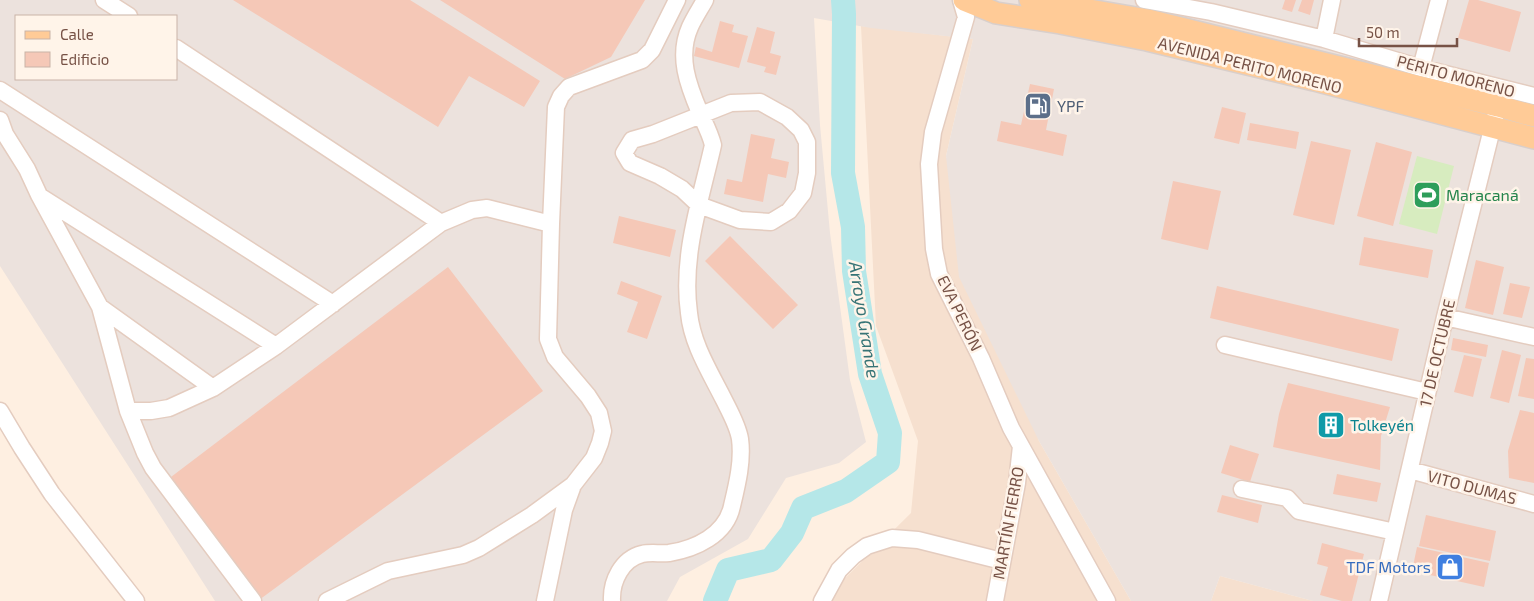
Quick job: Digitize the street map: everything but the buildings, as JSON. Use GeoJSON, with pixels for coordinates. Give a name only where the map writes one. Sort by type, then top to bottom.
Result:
{"type":"FeatureCollection","features":[{"type":"Feature","properties":{"kind":"main road","name":"AVENIDA PERITO MORENO"},"geometry":{"type":"LineString","coordinates":[[963,0],[996,6],[1060,23],[1146,12]]}},
{"type":"Feature","properties":{"kind":"main road","name":"AVENIDA PERITO MORENO"},"geometry":{"type":"LineString","coordinates":[[1030,0],[1146,12],[1495,116],[1534,138]]}},
{"type":"Feature","properties":{"kind":"main road","name":"AVENIDA PERITO MORENO"},"geometry":{"type":"LineString","coordinates":[[1495,116],[1534,116]]}},
{"type":"Feature","properties":{"kind":"street"},"geometry":{"type":"LineString","coordinates":[[104,0],[126,15]]}},
{"type":"Feature","properties":{"kind":"street"},"geometry":{"type":"LineString","coordinates":[[327,601],[388,571],[464,555],[532,515],[573,485],[594,458],[603,432],[599,413],[588,396],[555,357],[548,339],[556,107],[561,96],[569,87],[646,57],[652,50],[677,0]]}},
{"type":"Feature","properties":{"kind":"street"},"geometry":{"type":"LineString","coordinates":[[612,601],[619,570],[628,561],[642,554],[668,553],[691,548],[723,527],[732,509],[740,470],[740,438],[732,416],[696,344],[688,313],[687,272],[689,252],[713,145],[710,132],[690,90],[684,62],[685,44],[690,27],[705,0]]}},
{"type":"Feature","properties":{"kind":"street","name":"EVA PERÓN"},"geometry":{"type":"LineString","coordinates":[[963,0],[966,17],[932,132],[930,164],[934,249],[940,274],[981,358],[1011,428],[1107,601]]}},
{"type":"Feature","properties":{"kind":"street"},"geometry":{"type":"LineString","coordinates":[[1324,39],[1332,0]]}},
{"type":"Feature","properties":{"kind":"street"},"geometry":{"type":"LineString","coordinates":[[1421,68],[1439,0]]}},
{"type":"Feature","properties":{"kind":"street","name":"PERITO MORENO"},"geometry":{"type":"LineString","coordinates":[[1146,12],[1211,12],[1324,39],[1421,68],[1534,96]]}},
{"type":"Feature","properties":{"kind":"street"},"geometry":{"type":"LineString","coordinates":[[178,49],[441,223]]}},
{"type":"Feature","properties":{"kind":"street"},"geometry":{"type":"LineString","coordinates":[[0,90],[333,304]]}},
{"type":"Feature","properties":{"kind":"street"},"geometry":{"type":"LineString","coordinates":[[760,102],[787,117],[801,130],[807,142],[807,173],[803,193],[789,211],[771,222],[740,220],[699,205],[682,189],[660,176],[630,163],[624,153],[632,140],[731,103],[760,102]]}},
{"type":"Feature","properties":{"kind":"street","name":"17 DE OCTUBRE"},"geometry":{"type":"LineString","coordinates":[[1379,601],[1427,392],[1495,116]]}},
{"type":"Feature","properties":{"kind":"street"},"geometry":{"type":"LineString","coordinates":[[0,120],[5,134],[27,169],[39,195],[100,307],[128,411],[145,453],[154,468],[254,601]]}},
{"type":"Feature","properties":{"kind":"street"},"geometry":{"type":"LineString","coordinates":[[39,195],[276,346]]}},
{"type":"Feature","properties":{"kind":"street"},"geometry":{"type":"LineString","coordinates":[[128,411],[169,408],[213,388],[276,346],[441,223],[472,210],[487,208],[551,224]]}},
{"type":"Feature","properties":{"kind":"street"},"geometry":{"type":"LineString","coordinates":[[100,307],[213,388]]}},
{"type":"Feature","properties":{"kind":"street"},"geometry":{"type":"LineString","coordinates":[[1445,317],[1534,337]]}},
{"type":"Feature","properties":{"kind":"street"},"geometry":{"type":"LineString","coordinates":[[1225,345],[1427,392]]}},
{"type":"Feature","properties":{"kind":"street"},"geometry":{"type":"LineString","coordinates":[[0,411],[52,494],[136,601]]}},
{"type":"Feature","properties":{"kind":"street","name":"MARTÍN FIERRO"},"geometry":{"type":"LineString","coordinates":[[995,601],[1017,483],[1021,446]]}},
{"type":"Feature","properties":{"kind":"street","name":"VITO DUMAS"},"geometry":{"type":"LineString","coordinates":[[1410,470],[1534,504]]}},
{"type":"Feature","properties":{"kind":"street"},"geometry":{"type":"LineString","coordinates":[[545,601],[564,510],[573,485]]}},
{"type":"Feature","properties":{"kind":"street"},"geometry":{"type":"LineString","coordinates":[[1242,488],[1286,498],[1299,511],[1395,532]]}},
{"type":"Feature","properties":{"kind":"street"},"geometry":{"type":"LineString","coordinates":[[822,601],[839,570],[852,556],[867,546],[892,538],[918,540],[1002,561]]}},
{"type":"Feature","properties":{"kind":"shaded area"},"geometry":{"type":"Polygon","coordinates":[[[0,0],[1534,0],[1534,601],[1313,601],[1220,576],[1211,601],[1131,601],[1039,441],[959,277],[946,156],[973,39],[871,28],[814,18],[820,125],[830,233],[850,380],[866,442],[839,463],[786,478],[748,539],[680,577],[667,601],[215,601],[0,266],[0,0]]]}},
{"type":"Feature","properties":{"kind":"shaded area"},"geometry":{"type":"Polygon","coordinates":[[[861,26],[973,39],[946,156],[1039,441],[1131,601],[822,601],[911,513],[918,441],[876,326],[861,26]]]}},
{"type":"Feature","properties":{"kind":"shaded area"},"geometry":{"type":"Polygon","coordinates":[[[1220,576],[1313,601],[1211,601],[1220,576]]]}},
{"type":"Feature","properties":{"kind":"green space","name":"Maracaná"},"geometry":{"type":"Polygon","coordinates":[[[1417,156],[1454,166],[1437,234],[1399,224],[1417,156]]]}},
{"type":"Feature","properties":{"kind":"waterway","name":"Arroyo Grande"},"geometry":{"type":"LineString","coordinates":[[715,601],[728,570],[771,560],[792,533],[803,508],[846,491],[888,462],[890,433],[870,374],[854,271],[853,227],[843,173],[843,0]]}},
{"type":"Feature","properties":{"kind":"place","name":"YPF"},"geometry":{"type":"Point","coordinates":[1038,106]}},
{"type":"Feature","properties":{"kind":"place","name":"Maracaná"},"geometry":{"type":"Point","coordinates":[1427,195]}},
{"type":"Feature","properties":{"kind":"place","name":"Tolkeyén"},"geometry":{"type":"Point","coordinates":[1331,425]}},
{"type":"Feature","properties":{"kind":"place","name":"TDF Motors"},"geometry":{"type":"Point","coordinates":[1450,567]}}]}
